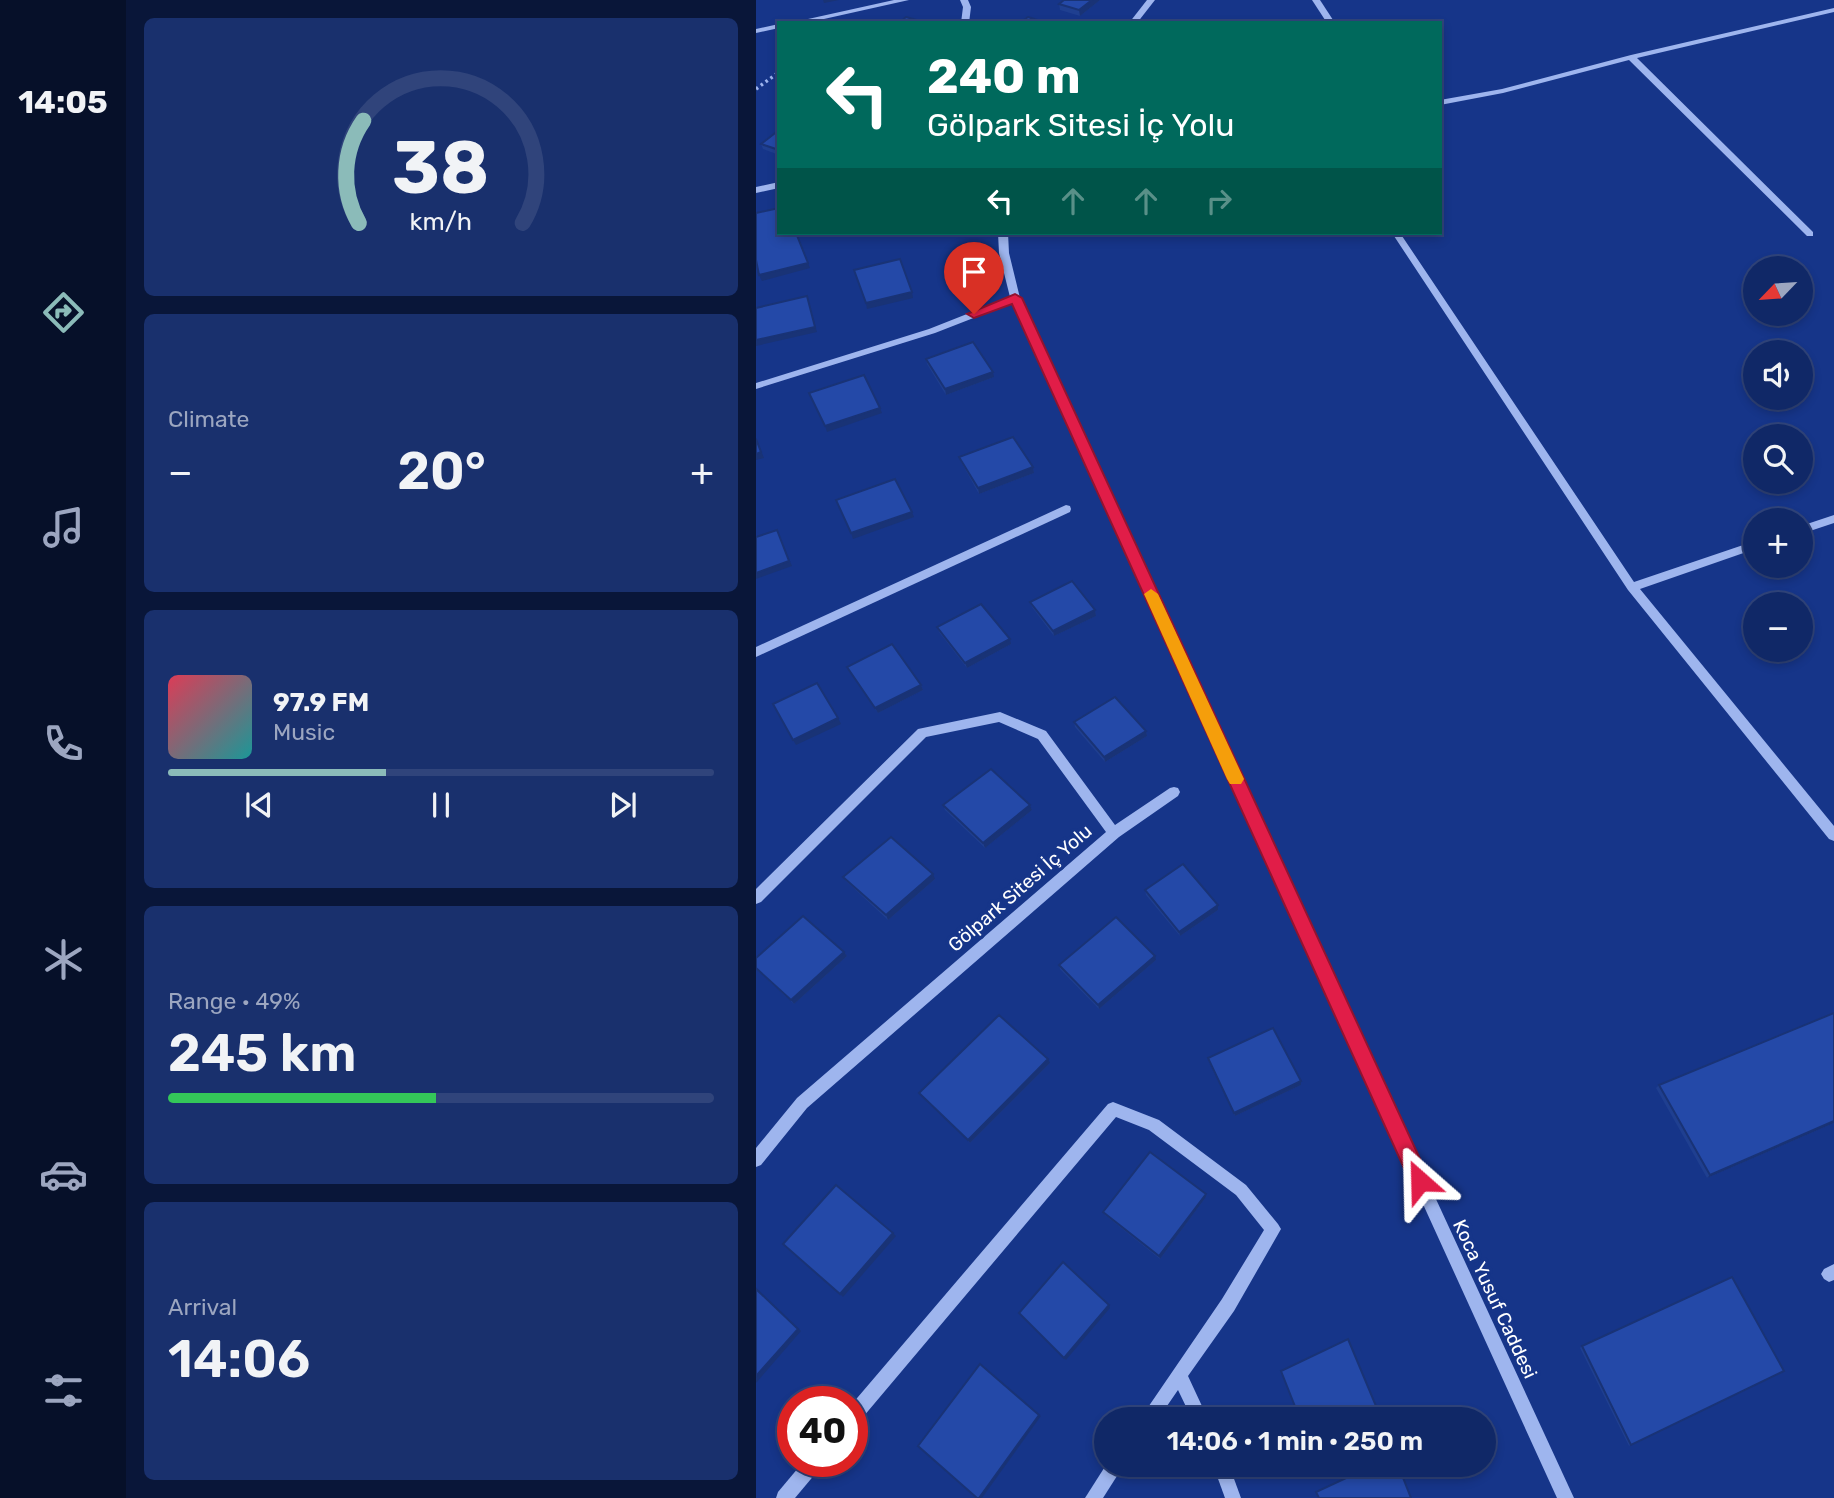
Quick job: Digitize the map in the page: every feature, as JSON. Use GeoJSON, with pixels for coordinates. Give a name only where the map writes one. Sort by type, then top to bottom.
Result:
{"type":"FeatureCollection","features":[{"type":"Feature","properties":{"kind":"street"},"geometry":{"type":"LineString","coordinates":[[804,21],[905,0]]}},
{"type":"Feature","properties":{"kind":"street"},"geometry":{"type":"LineString","coordinates":[[964,0],[967,7],[964,21]]}},
{"type":"Feature","properties":{"kind":"street"},"geometry":{"type":"LineString","coordinates":[[1135,21],[1151,0]]}},
{"type":"Feature","properties":{"kind":"street"},"geometry":{"type":"LineString","coordinates":[[1316,0],[1330,21]]}},
{"type":"Feature","properties":{"kind":"street"},"geometry":{"type":"LineString","coordinates":[[1442,103],[1503,91],[1631,57],[1834,10]]}},
{"type":"Feature","properties":{"kind":"street"},"geometry":{"type":"LineString","coordinates":[[756,31],[777,26]]}},
{"type":"Feature","properties":{"kind":"street"},"geometry":{"type":"LineString","coordinates":[[1631,57],[1810,233]]}},
{"type":"Feature","properties":{"kind":"street"},"geometry":{"type":"LineString","coordinates":[[756,190],[777,185]]}},
{"type":"Feature","properties":{"kind":"street","name":"Koca Yusuf Caddesi"},"geometry":{"type":"LineString","coordinates":[[1003,235],[1004,253],[1015,298],[1566,1498]]}},
{"type":"Feature","properties":{"kind":"street"},"geometry":{"type":"LineString","coordinates":[[1396,235],[1632,587],[1834,835]]}},
{"type":"Feature","properties":{"kind":"street"},"geometry":{"type":"LineString","coordinates":[[756,386],[932,331],[1015,298]]}},
{"type":"Feature","properties":{"kind":"street"},"geometry":{"type":"LineString","coordinates":[[756,652],[1066,509]]}},
{"type":"Feature","properties":{"kind":"street"},"geometry":{"type":"LineString","coordinates":[[1813,526],[1834,519]]}},
{"type":"Feature","properties":{"kind":"street"},"geometry":{"type":"LineString","coordinates":[[1632,587],[1743,549]]}},
{"type":"Feature","properties":{"kind":"street","name":"Gölpark Sitesi İç Yolu"},"geometry":{"type":"LineString","coordinates":[[756,898],[922,733],[1000,717],[1042,735],[1114,833],[802,1103],[756,1160]]}},
{"type":"Feature","properties":{"kind":"street"},"geometry":{"type":"LineString","coordinates":[[1114,833],[1174,792]]}},
{"type":"Feature","properties":{"kind":"street"},"geometry":{"type":"LineString","coordinates":[[868,1398],[1113,1109],[1154,1125],[1241,1190],[1273,1229],[1228,1304],[1156,1407]]}},
{"type":"Feature","properties":{"kind":"street"},"geometry":{"type":"LineString","coordinates":[[1179,1375],[1194,1407]]}},
{"type":"Feature","properties":{"kind":"street"},"geometry":{"type":"LineString","coordinates":[[784,1498],[802,1477]]}},
{"type":"Feature","properties":{"kind":"street"},"geometry":{"type":"LineString","coordinates":[[1093,1498],[1108,1477]]}},
{"type":"Feature","properties":{"kind":"street"},"geometry":{"type":"LineString","coordinates":[[1225,1477],[1233,1498]]}},
{"type":"Feature","properties":{"kind":"path"},"geometry":{"type":"LineString","coordinates":[[756,89],[777,73]]}},
{"type":"Feature","properties":{"kind":"building"},"geometry":{"type":"Polygon","coordinates":[[[1064,0],[1092,0],[1079,10],[1059,4],[1064,0]]]}},
{"type":"Feature","properties":{"kind":"building"},"geometry":{"type":"Polygon","coordinates":[[[906,17],[920,21],[901,21],[906,17]]]}},
{"type":"Feature","properties":{"kind":"building"},"geometry":{"type":"Polygon","coordinates":[[[1028,17],[1040,21],[1023,21],[1028,17]]]}},
{"type":"Feature","properties":{"kind":"building"},"geometry":{"type":"Polygon","coordinates":[[[777,132],[777,149],[761,144],[777,132]]]}},
{"type":"Feature","properties":{"kind":"building"},"geometry":{"type":"Polygon","coordinates":[[[777,208],[777,235],[797,235],[808,263],[759,275],[756,260],[756,213],[777,208]]]}},
{"type":"Feature","properties":{"kind":"building"},"geometry":{"type":"Polygon","coordinates":[[[900,259],[912,292],[866,303],[854,270],[900,259]]]}},
{"type":"Feature","properties":{"kind":"building"},"geometry":{"type":"Polygon","coordinates":[[[807,296],[815,327],[756,340],[756,308],[807,296]]]}},
{"type":"Feature","properties":{"kind":"building"},"geometry":{"type":"Polygon","coordinates":[[[973,342],[993,372],[945,389],[926,359],[973,342]]]}},
{"type":"Feature","properties":{"kind":"building"},"geometry":{"type":"Polygon","coordinates":[[[864,375],[880,408],[825,426],[809,393],[864,375]]]}},
{"type":"Feature","properties":{"kind":"building"},"geometry":{"type":"Polygon","coordinates":[[[1013,437],[1033,467],[978,488],[959,457],[1013,437]]]}},
{"type":"Feature","properties":{"kind":"building"},"geometry":{"type":"Polygon","coordinates":[[[756,439],[761,452],[756,454],[756,439]]]}},
{"type":"Feature","properties":{"kind":"building"},"geometry":{"type":"Polygon","coordinates":[[[895,479],[912,512],[851,533],[836,500],[895,479]]]}},
{"type":"Feature","properties":{"kind":"building"},"geometry":{"type":"Polygon","coordinates":[[[777,530],[789,561],[756,573],[756,537],[777,530]]]}},
{"type":"Feature","properties":{"kind":"building"},"geometry":{"type":"Polygon","coordinates":[[[1072,581],[1095,610],[1053,631],[1030,602],[1072,581]]]}},
{"type":"Feature","properties":{"kind":"building"},"geometry":{"type":"Polygon","coordinates":[[[981,604],[1010,639],[965,663],[937,627],[981,604]]]}},
{"type":"Feature","properties":{"kind":"building"},"geometry":{"type":"Polygon","coordinates":[[[892,644],[921,685],[875,708],[847,667],[892,644]]]}},
{"type":"Feature","properties":{"kind":"building"},"geometry":{"type":"Polygon","coordinates":[[[817,683],[838,718],[793,740],[773,704],[817,683]]]}},
{"type":"Feature","properties":{"kind":"building"},"geometry":{"type":"Polygon","coordinates":[[[1115,697],[1146,731],[1104,757],[1074,722],[1115,697]]]}},
{"type":"Feature","properties":{"kind":"building"},"geometry":{"type":"Polygon","coordinates":[[[991,769],[1030,805],[983,843],[943,805],[991,769]]]}},
{"type":"Feature","properties":{"kind":"building"},"geometry":{"type":"Polygon","coordinates":[[[891,837],[933,874],[886,915],[843,877],[891,837]]]}},
{"type":"Feature","properties":{"kind":"building"},"geometry":{"type":"Polygon","coordinates":[[[1183,864],[1218,905],[1179,932],[1145,890],[1183,864]]]}},
{"type":"Feature","properties":{"kind":"building"},"geometry":{"type":"Polygon","coordinates":[[[803,916],[844,952],[791,1000],[756,968],[756,958],[803,916]]]}},
{"type":"Feature","properties":{"kind":"building"},"geometry":{"type":"Polygon","coordinates":[[[1116,917],[1155,956],[1098,1005],[1059,965],[1116,917]]]}},
{"type":"Feature","properties":{"kind":"building"},"geometry":{"type":"Polygon","coordinates":[[[1834,1013],[1834,1121],[1710,1175],[1659,1085],[1834,1013]]]}},
{"type":"Feature","properties":{"kind":"building"},"geometry":{"type":"Polygon","coordinates":[[[999,1015],[1048,1059],[968,1140],[919,1093],[999,1015]]]}},
{"type":"Feature","properties":{"kind":"building"},"geometry":{"type":"Polygon","coordinates":[[[1273,1028],[1301,1081],[1234,1113],[1208,1058],[1273,1028]]]}},
{"type":"Feature","properties":{"kind":"building"},"geometry":{"type":"Polygon","coordinates":[[[1150,1152],[1206,1194],[1159,1256],[1103,1212],[1150,1152]]]}},
{"type":"Feature","properties":{"kind":"building"},"geometry":{"type":"Polygon","coordinates":[[[836,1185],[893,1233],[840,1294],[783,1244],[836,1185]]]}},
{"type":"Feature","properties":{"kind":"building"},"geometry":{"type":"Polygon","coordinates":[[[1063,1262],[1109,1305],[1064,1358],[1019,1313],[1063,1262]]]}},
{"type":"Feature","properties":{"kind":"building"},"geometry":{"type":"Polygon","coordinates":[[[1732,1277],[1784,1371],[1631,1445],[1582,1346],[1732,1277]]]}},
{"type":"Feature","properties":{"kind":"building"},"geometry":{"type":"Polygon","coordinates":[[[756,1289],[798,1329],[756,1376],[756,1289]]]}},
{"type":"Feature","properties":{"kind":"building"},"geometry":{"type":"Polygon","coordinates":[[[1348,1339],[1376,1406],[1295,1407],[1281,1371],[1348,1339]]]}},
{"type":"Feature","properties":{"kind":"building"},"geometry":{"type":"Polygon","coordinates":[[[980,1364],[1039,1415],[977,1498],[918,1446],[980,1364]]]}},
{"type":"Feature","properties":{"kind":"building"},"geometry":{"type":"Polygon","coordinates":[[[1348,1477],[1403,1477],[1411,1498],[1319,1498],[1316,1492],[1348,1477]]]}},
{"type":"Feature","properties":{"kind":"slow traffic"},"geometry":{"type":"LineString","coordinates":[[1151,594],[1235,779]]}},
{"type":"Feature","properties":{"kind":"route"},"geometry":{"type":"LineString","coordinates":[[974,314],[1015,298],[1420,1181]]}}]}
